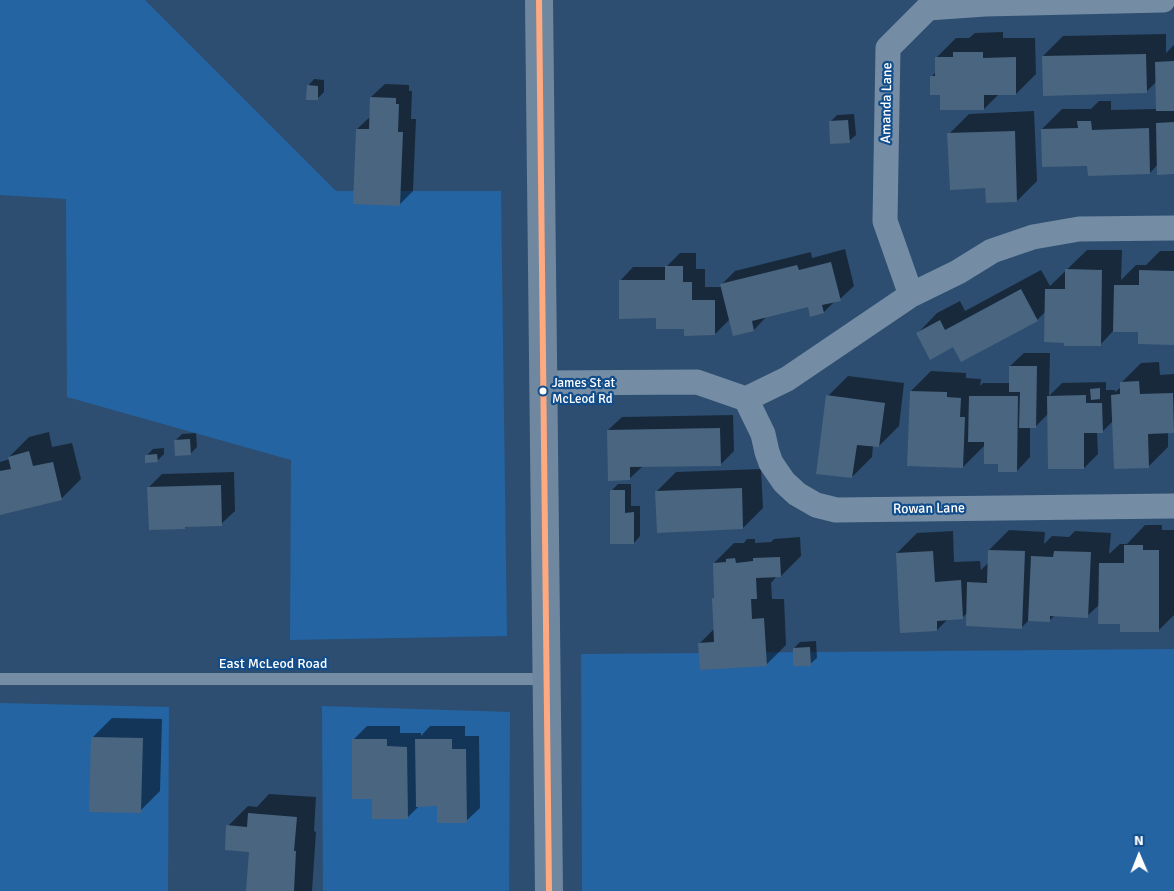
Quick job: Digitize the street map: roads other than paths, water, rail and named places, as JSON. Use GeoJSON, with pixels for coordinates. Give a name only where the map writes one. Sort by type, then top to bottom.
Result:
{"type":"FeatureCollection","features":[{"type":"Feature","properties":{"kind":"main road"},"geometry":{"type":"LineString","coordinates":[[539,0],[549,891]]}},
{"type":"Feature","properties":{"kind":"street","name":"Amanda Lane"},"geometry":{"type":"LineString","coordinates":[[911,295],[885,221],[888,48],[928,8],[985,4],[1163,0]]}},
{"type":"Feature","properties":{"kind":"street"},"geometry":{"type":"LineString","coordinates":[[543,383],[697,382],[746,399],[787,379],[911,295],[958,272],[992,252],[1033,237],[1079,229],[1174,228]]}},
{"type":"Feature","properties":{"kind":"street","name":"Rowan Lane"},"geometry":{"type":"LineString","coordinates":[[746,399],[763,434],[771,463],[784,482],[797,494],[816,505],[836,510],[1174,506]]}},
{"type":"Feature","properties":{"kind":"lane","name":"East McLeod Road"},"geometry":{"type":"LineString","coordinates":[[0,679],[547,679]]}},
{"type":"Feature","properties":{"kind":"place","name":"James St at McLeod Rd"},"geometry":{"type":"Point","coordinates":[543,391]}}]}
